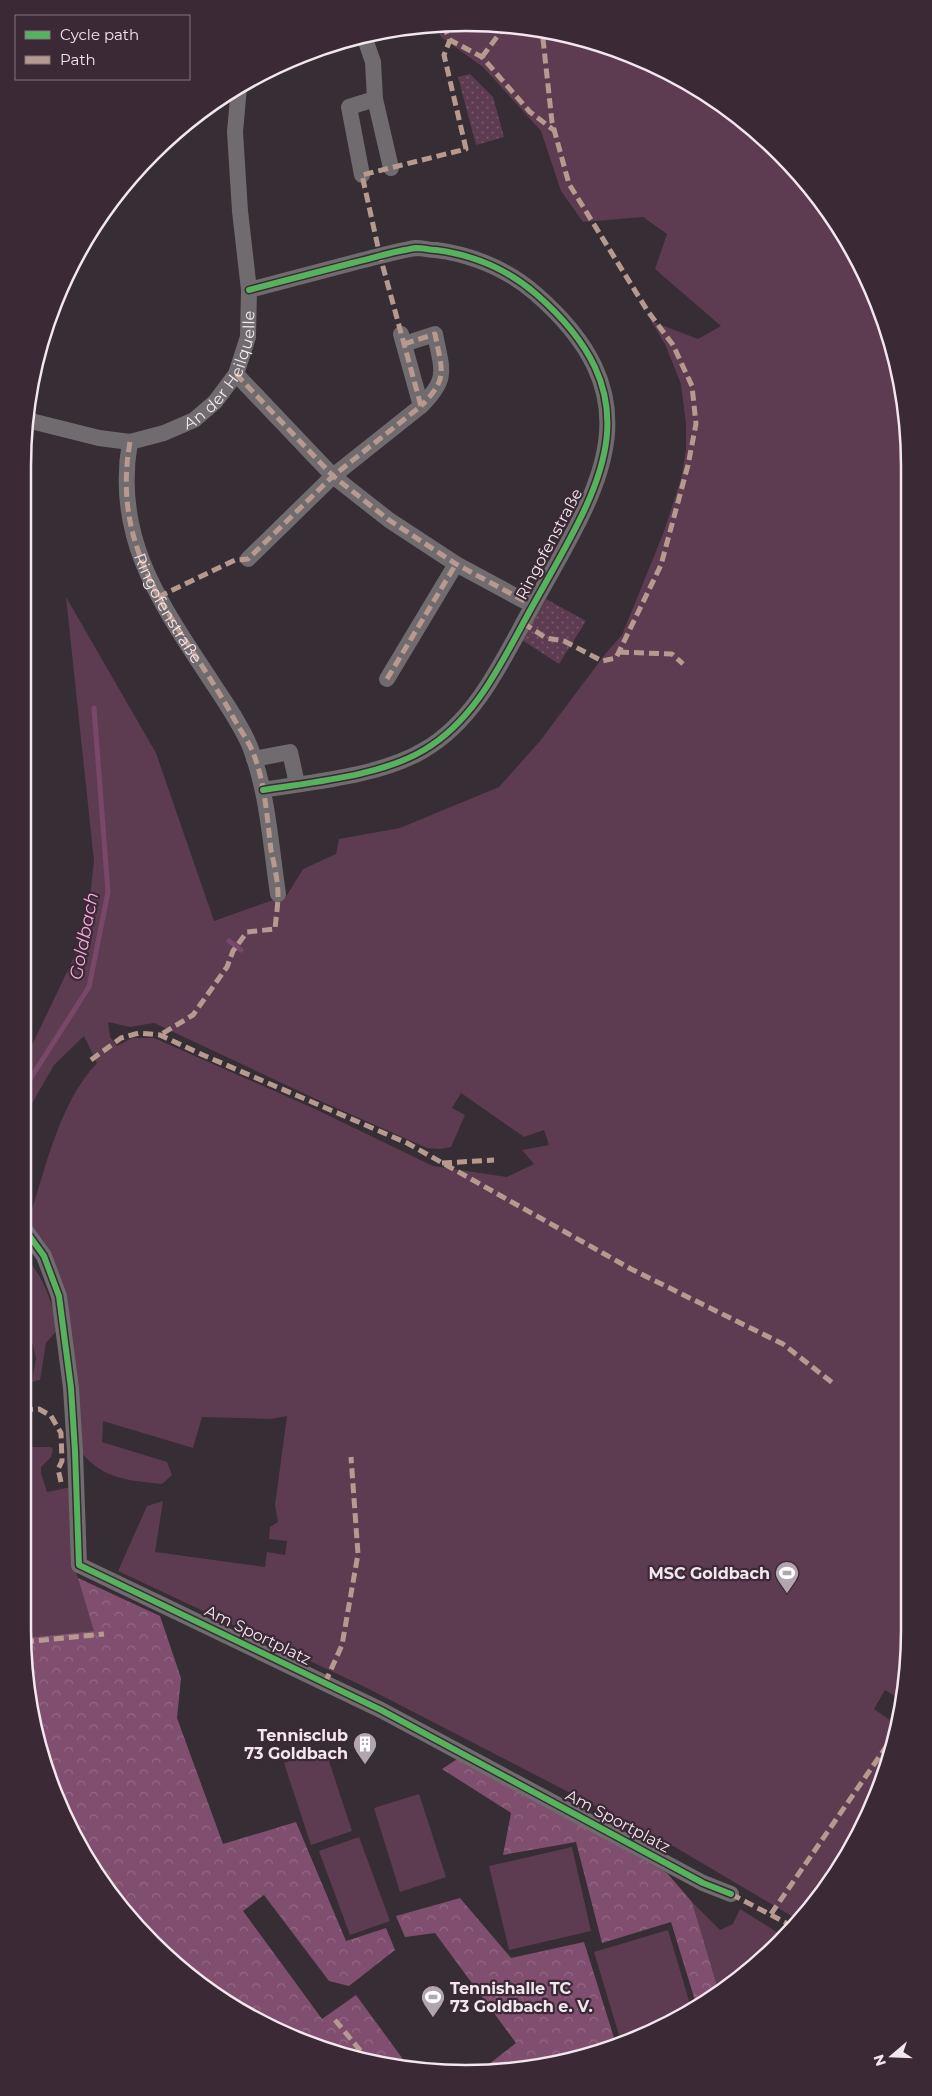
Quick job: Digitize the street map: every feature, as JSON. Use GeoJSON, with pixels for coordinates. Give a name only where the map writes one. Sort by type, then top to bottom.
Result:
{"type":"FeatureCollection","features":[{"type":"Feature","properties":{"kind":"street"},"geometry":{"type":"LineString","coordinates":[[366,43],[373,62],[375,100],[391,168]]}},
{"type":"Feature","properties":{"kind":"street","name":"An der Heilquelle"},"geometry":{"type":"LineString","coordinates":[[34,422],[98,438],[130,442],[164,433],[194,420],[215,402],[236,374],[248,337],[249,290],[240,211],[235,132],[238,96]]}},
{"type":"Feature","properties":{"kind":"street"},"geometry":{"type":"LineString","coordinates":[[362,175],[349,106],[375,100]]}},
{"type":"Feature","properties":{"kind":"street","name":"Ringofenstraße"},"geometry":{"type":"LineString","coordinates":[[249,290],[418,248],[462,254],[494,266],[524,283],[547,303],[583,347],[598,372],[604,391],[606,412],[605,457],[591,499],[569,543],[532,605],[500,668],[457,726],[422,752],[395,763],[369,771],[263,790]]}},
{"type":"Feature","properties":{"kind":"street"},"geometry":{"type":"LineString","coordinates":[[248,558],[333,476],[420,406],[436,391],[443,372],[435,334],[403,339],[420,406]]}},
{"type":"Feature","properties":{"kind":"street"},"geometry":{"type":"LineString","coordinates":[[236,374],[333,476],[390,520],[456,564],[532,605]]}},
{"type":"Feature","properties":{"kind":"street","name":"Ringofenstraße"},"geometry":{"type":"LineString","coordinates":[[130,442],[126,468],[128,509],[133,536],[142,562],[163,608],[223,698],[252,750],[263,790],[278,894]]}},
{"type":"Feature","properties":{"kind":"street"},"geometry":{"type":"LineString","coordinates":[[387,679],[456,564]]}},
{"type":"Feature","properties":{"kind":"street"},"geometry":{"type":"LineString","coordinates":[[254,759],[290,752],[297,784]]}},
{"type":"Feature","properties":{"kind":"street","name":"Am Sportplatz"},"geometry":{"type":"LineString","coordinates":[[31,1239],[44,1256],[59,1296],[71,1388],[79,1565],[381,1710],[703,1882],[732,1894]]}},
{"type":"Feature","properties":{"kind":"shaded area"},"geometry":{"type":"Polygon","coordinates":[[[439,32],[494,32],[523,35],[579,46],[606,54],[658,76],[683,89],[731,121],[753,139],[793,179],[811,201],[843,249],[868,300],[878,326],[892,381],[897,409],[901,466],[900,1658],[895,1696],[885,1690],[874,1709],[891,1721],[878,1770],[868,1796],[843,1847],[811,1895],[793,1917],[675,1847],[365,1687],[118,1571],[147,1506],[163,1501],[155,1552],[265,1567],[267,1552],[285,1555],[287,1541],[269,1539],[270,1527],[278,1522],[275,1505],[287,1416],[271,1419],[202,1417],[193,1448],[103,1421],[102,1442],[167,1462],[172,1475],[162,1484],[127,1480],[99,1468],[81,1452],[71,1335],[31,1228],[31,1213],[48,1156],[64,1115],[73,1096],[97,1063],[84,1036],[54,1065],[31,1105],[31,1047],[86,932],[94,861],[66,597],[156,753],[214,921],[287,895],[303,869],[336,854],[339,839],[400,828],[499,787],[540,741],[606,653],[622,635],[663,534],[681,479],[686,450],[686,424],[681,384],[665,344],[651,321],[698,339],[721,326],[655,269],[667,234],[643,217],[583,222],[561,191],[541,131],[483,67],[441,37],[439,32]],[[108,1022],[110,1037],[117,1046],[132,1038],[154,1038],[315,1109],[433,1166],[507,1177],[534,1164],[522,1150],[549,1145],[544,1130],[524,1137],[461,1093],[452,1108],[465,1115],[451,1147],[440,1149],[427,1148],[316,1099],[154,1023],[130,1027],[108,1022]]]}},
{"type":"Feature","properties":{"kind":"shaded area"},"geometry":{"type":"Polygon","coordinates":[[[470,74],[493,97],[504,137],[476,145],[458,77],[470,74]]]}},
{"type":"Feature","properties":{"kind":"shaded area"},"geometry":{"type":"Polygon","coordinates":[[[546,599],[586,621],[559,664],[522,640],[546,599]]]}},
{"type":"Feature","properties":{"kind":"shaded area"},"geometry":{"type":"Polygon","coordinates":[[[31,1264],[37,1271],[46,1289],[58,1329],[46,1343],[40,1380],[32,1382],[36,1358],[31,1338],[31,1264]]]}},
{"type":"Feature","properties":{"kind":"shaded area"},"geometry":{"type":"Polygon","coordinates":[[[31,1447],[51,1447],[53,1450],[51,1457],[41,1467],[47,1492],[71,1487],[71,1556],[95,1631],[31,1637],[31,1447]]]}},
{"type":"Feature","properties":{"kind":"shaded area"},"geometry":{"type":"Polygon","coordinates":[[[325,1749],[352,1831],[311,1845],[284,1763],[325,1749]]]}},
{"type":"Feature","properties":{"kind":"shaded area"},"geometry":{"type":"Polygon","coordinates":[[[419,1794],[446,1877],[400,1892],[374,1808],[419,1794]]]}},
{"type":"Feature","properties":{"kind":"shaded area"},"geometry":{"type":"Polygon","coordinates":[[[359,1837],[390,1921],[350,1935],[319,1851],[359,1837]]]}},
{"type":"Feature","properties":{"kind":"shaded area"},"geometry":{"type":"Polygon","coordinates":[[[572,1847],[591,1931],[509,1950],[489,1866],[572,1847]]]}},
{"type":"Feature","properties":{"kind":"shaded area"},"geometry":{"type":"Polygon","coordinates":[[[692,1902],[720,1930],[733,1924],[740,1909],[777,1933],[753,1957],[717,1985],[692,1902]]]}},
{"type":"Feature","properties":{"kind":"shaded area"},"geometry":{"type":"Polygon","coordinates":[[[668,1930],[690,2003],[638,2029],[619,2035],[594,1952],[668,1930]]]}},
{"type":"Feature","properties":{"kind":"green space"},"geometry":{"type":"Polygon","coordinates":[[[78,1578],[160,1616],[181,1678],[177,1718],[223,1844],[296,1822],[346,1941],[386,1928],[395,1950],[349,1986],[329,1981],[264,1895],[243,1911],[322,2019],[356,1995],[404,2060],[353,2050],[326,2042],[300,2032],[249,2007],[201,1975],[179,1957],[139,1917],[121,1895],[89,1847],[64,1796],[54,1770],[40,1715],[32,1658],[31,1637],[94,1631],[78,1578]]]}},
{"type":"Feature","properties":{"kind":"green space"},"geometry":{"type":"Polygon","coordinates":[[[459,1758],[667,1873],[692,1902],[717,1985],[695,2000],[671,1922],[602,1943],[576,1842],[503,1855],[511,1813],[442,1769],[459,1758]]]}},
{"type":"Feature","properties":{"kind":"green space"},"geometry":{"type":"Polygon","coordinates":[[[460,1898],[511,1958],[584,1942],[614,2039],[579,2050],[551,2056],[489,2064],[516,2043],[435,1933],[405,1937],[396,1916],[460,1898]]]}},
{"type":"Feature","properties":{"kind":"waterway","name":"Goldbach"},"geometry":{"type":"LineString","coordinates":[[31,1078],[89,987],[108,892],[94,708]]}},
{"type":"Feature","properties":{"kind":"waterway"},"geometry":{"type":"LineString","coordinates":[[229,941],[241,950]]}},
{"type":"Feature","properties":{"kind":"marked path"},"geometry":{"type":"LineString","coordinates":[[446,32],[450,40],[482,57],[530,112],[555,131]]}},
{"type":"Feature","properties":{"kind":"marked path"},"geometry":{"type":"LineString","coordinates":[[482,57],[500,33]]}},
{"type":"Feature","properties":{"kind":"marked path"},"geometry":{"type":"LineString","coordinates":[[523,623],[546,638],[564,641],[602,661],[616,658],[661,565],[688,465],[696,424],[692,386],[673,345],[647,310],[569,184],[552,122],[543,39]]}},
{"type":"Feature","properties":{"kind":"marked path"},"geometry":{"type":"LineString","coordinates":[[158,597],[235,560],[248,559],[333,476],[421,406],[380,256],[362,175],[466,149],[444,55],[450,40]]}},
{"type":"Feature","properties":{"kind":"marked path"},"geometry":{"type":"LineString","coordinates":[[404,344],[435,334],[441,366],[440,381],[421,406]]}},
{"type":"Feature","properties":{"kind":"marked path"},"geometry":{"type":"LineString","coordinates":[[236,374],[333,476],[389,520],[456,564],[532,605]]}},
{"type":"Feature","properties":{"kind":"marked path"},"geometry":{"type":"LineString","coordinates":[[130,442],[126,484],[130,521],[140,556],[154,588],[172,620],[213,683],[252,750],[263,787],[278,889],[275,929],[247,932],[233,951],[227,967],[193,1015],[160,1035]]}},
{"type":"Feature","properties":{"kind":"marked path"},"geometry":{"type":"LineString","coordinates":[[387,679],[456,564]]}},
{"type":"Feature","properties":{"kind":"marked path"},"geometry":{"type":"LineString","coordinates":[[619,652],[672,654],[683,664]]}},
{"type":"Feature","properties":{"kind":"marked path"},"geometry":{"type":"LineString","coordinates":[[91,1060],[121,1038],[139,1033],[160,1035],[407,1143],[631,1269],[783,1344],[834,1384]]}},
{"type":"Feature","properties":{"kind":"marked path"},"geometry":{"type":"LineString","coordinates":[[442,1163],[494,1160]]}},
{"type":"Feature","properties":{"kind":"marked path"},"geometry":{"type":"LineString","coordinates":[[31,1410],[39,1409],[51,1416],[61,1433],[62,1461],[58,1469],[61,1482]]}},
{"type":"Feature","properties":{"kind":"marked path"},"geometry":{"type":"LineString","coordinates":[[325,1683],[342,1645],[358,1554],[351,1457]]}},
{"type":"Feature","properties":{"kind":"marked path"},"geometry":{"type":"LineString","coordinates":[[31,1641],[104,1634]]}},
{"type":"Feature","properties":{"kind":"marked path"},"geometry":{"type":"LineString","coordinates":[[771,1914],[884,1750]]}},
{"type":"Feature","properties":{"kind":"marked path"},"geometry":{"type":"LineString","coordinates":[[731,1894],[787,1923]]}},
{"type":"Feature","properties":{"kind":"marked path"},"geometry":{"type":"LineString","coordinates":[[335,2020],[361,2052]]}},
{"type":"Feature","properties":{"kind":"cycle path"},"geometry":{"type":"LineString","coordinates":[[249,290],[416,248],[464,255],[502,270],[525,285],[574,334],[597,372],[607,410],[605,447],[595,485],[578,524],[499,667],[474,705],[459,722],[443,737],[424,750],[388,766],[346,777],[263,790]]}},
{"type":"Feature","properties":{"kind":"cycle path"},"geometry":{"type":"LineString","coordinates":[[31,1238],[44,1256],[59,1296],[71,1388],[79,1565],[381,1710],[703,1883],[731,1894]]}},
{"type":"Feature","properties":{"kind":"place","name":"MSC Goldbach"},"geometry":{"type":"Point","coordinates":[787,1594]}},
{"type":"Feature","properties":{"kind":"place","name":"Tennisclub 73 Goldbach"},"geometry":{"type":"Point","coordinates":[365,1765]}},
{"type":"Feature","properties":{"kind":"place","name":"Tennishalle TC 73 Goldbach e. V."},"geometry":{"type":"Point","coordinates":[433,2018]}}]}
